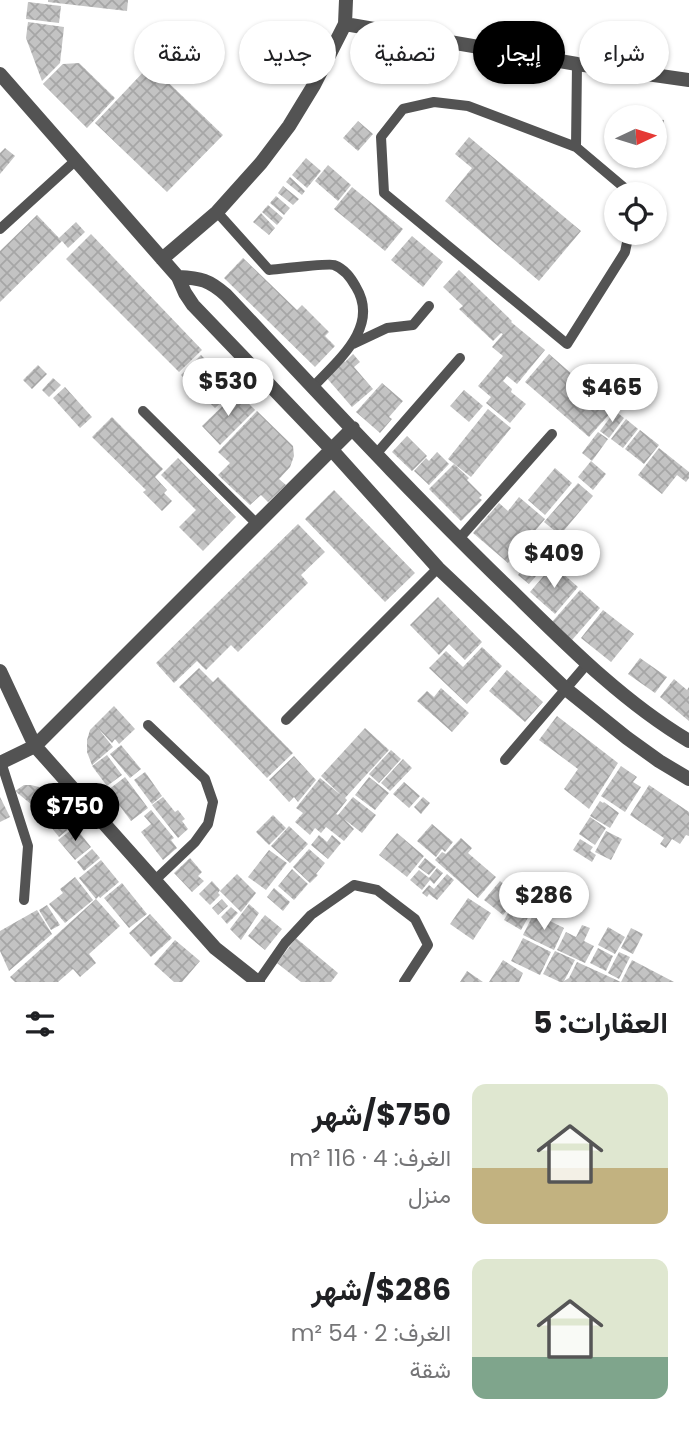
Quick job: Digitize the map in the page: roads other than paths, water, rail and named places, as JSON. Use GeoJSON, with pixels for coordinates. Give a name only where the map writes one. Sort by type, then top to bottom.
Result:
{"type":"FeatureCollection","features":[{"type":"Feature","properties":{"kind":"street"},"geometry":{"type":"LineString","coordinates":[[162,259],[217,212],[261,163],[289,126],[314,85],[345,24],[346,0]]}},
{"type":"Feature","properties":{"kind":"street"},"geometry":{"type":"LineString","coordinates":[[345,24],[577,64],[689,80]]}},
{"type":"Feature","properties":{"kind":"street"},"geometry":{"type":"LineString","coordinates":[[0,74],[178,277],[193,305],[331,449],[438,568],[566,689],[627,738],[689,779]]}},
{"type":"Feature","properties":{"kind":"street"},"geometry":{"type":"LineString","coordinates":[[178,277],[213,283],[458,540],[587,664],[650,715],[689,741]]}},
{"type":"Feature","properties":{"kind":"street"},"geometry":{"type":"LineString","coordinates":[[1,763],[35,746],[352,428]]}},
{"type":"Feature","properties":{"kind":"street"},"geometry":{"type":"LineString","coordinates":[[0,671],[35,746],[215,948],[258,982]]}},
{"type":"Feature","properties":{"kind":"lane"},"geometry":{"type":"LineString","coordinates":[[576,147],[577,64]]}},
{"type":"Feature","properties":{"kind":"lane"},"geometry":{"type":"LineString","coordinates":[[618,182],[576,147],[468,106],[434,102],[403,109],[381,137],[384,193],[567,344],[625,252],[626,245]]}},
{"type":"Feature","properties":{"kind":"lane"},"geometry":{"type":"LineString","coordinates":[[0,229],[75,161]]}},
{"type":"Feature","properties":{"kind":"lane"},"geometry":{"type":"LineString","coordinates":[[217,212],[269,270],[332,264],[349,274],[363,298],[363,324],[353,344],[313,387]]}},
{"type":"Feature","properties":{"kind":"lane"},"geometry":{"type":"LineString","coordinates":[[353,344],[387,328],[413,325],[429,306]]}},
{"type":"Feature","properties":{"kind":"lane"},"geometry":{"type":"LineString","coordinates":[[377,453],[460,358]]}},
{"type":"Feature","properties":{"kind":"lane"},"geometry":{"type":"LineString","coordinates":[[143,411],[256,523]]}},
{"type":"Feature","properties":{"kind":"lane"},"geometry":{"type":"LineString","coordinates":[[458,540],[552,434]]}},
{"type":"Feature","properties":{"kind":"lane"},"geometry":{"type":"LineString","coordinates":[[286,720],[438,568]]}},
{"type":"Feature","properties":{"kind":"lane"},"geometry":{"type":"LineString","coordinates":[[505,760],[587,664]]}},
{"type":"Feature","properties":{"kind":"lane"},"geometry":{"type":"LineString","coordinates":[[148,725],[205,779],[213,802],[208,824],[195,842],[155,880]]}},
{"type":"Feature","properties":{"kind":"lane"},"geometry":{"type":"LineString","coordinates":[[1,763],[28,846],[24,900]]}},
{"type":"Feature","properties":{"kind":"lane"},"geometry":{"type":"LineString","coordinates":[[258,982],[285,943],[312,915],[354,885],[377,890],[415,919],[428,945],[404,982]]}}]}
